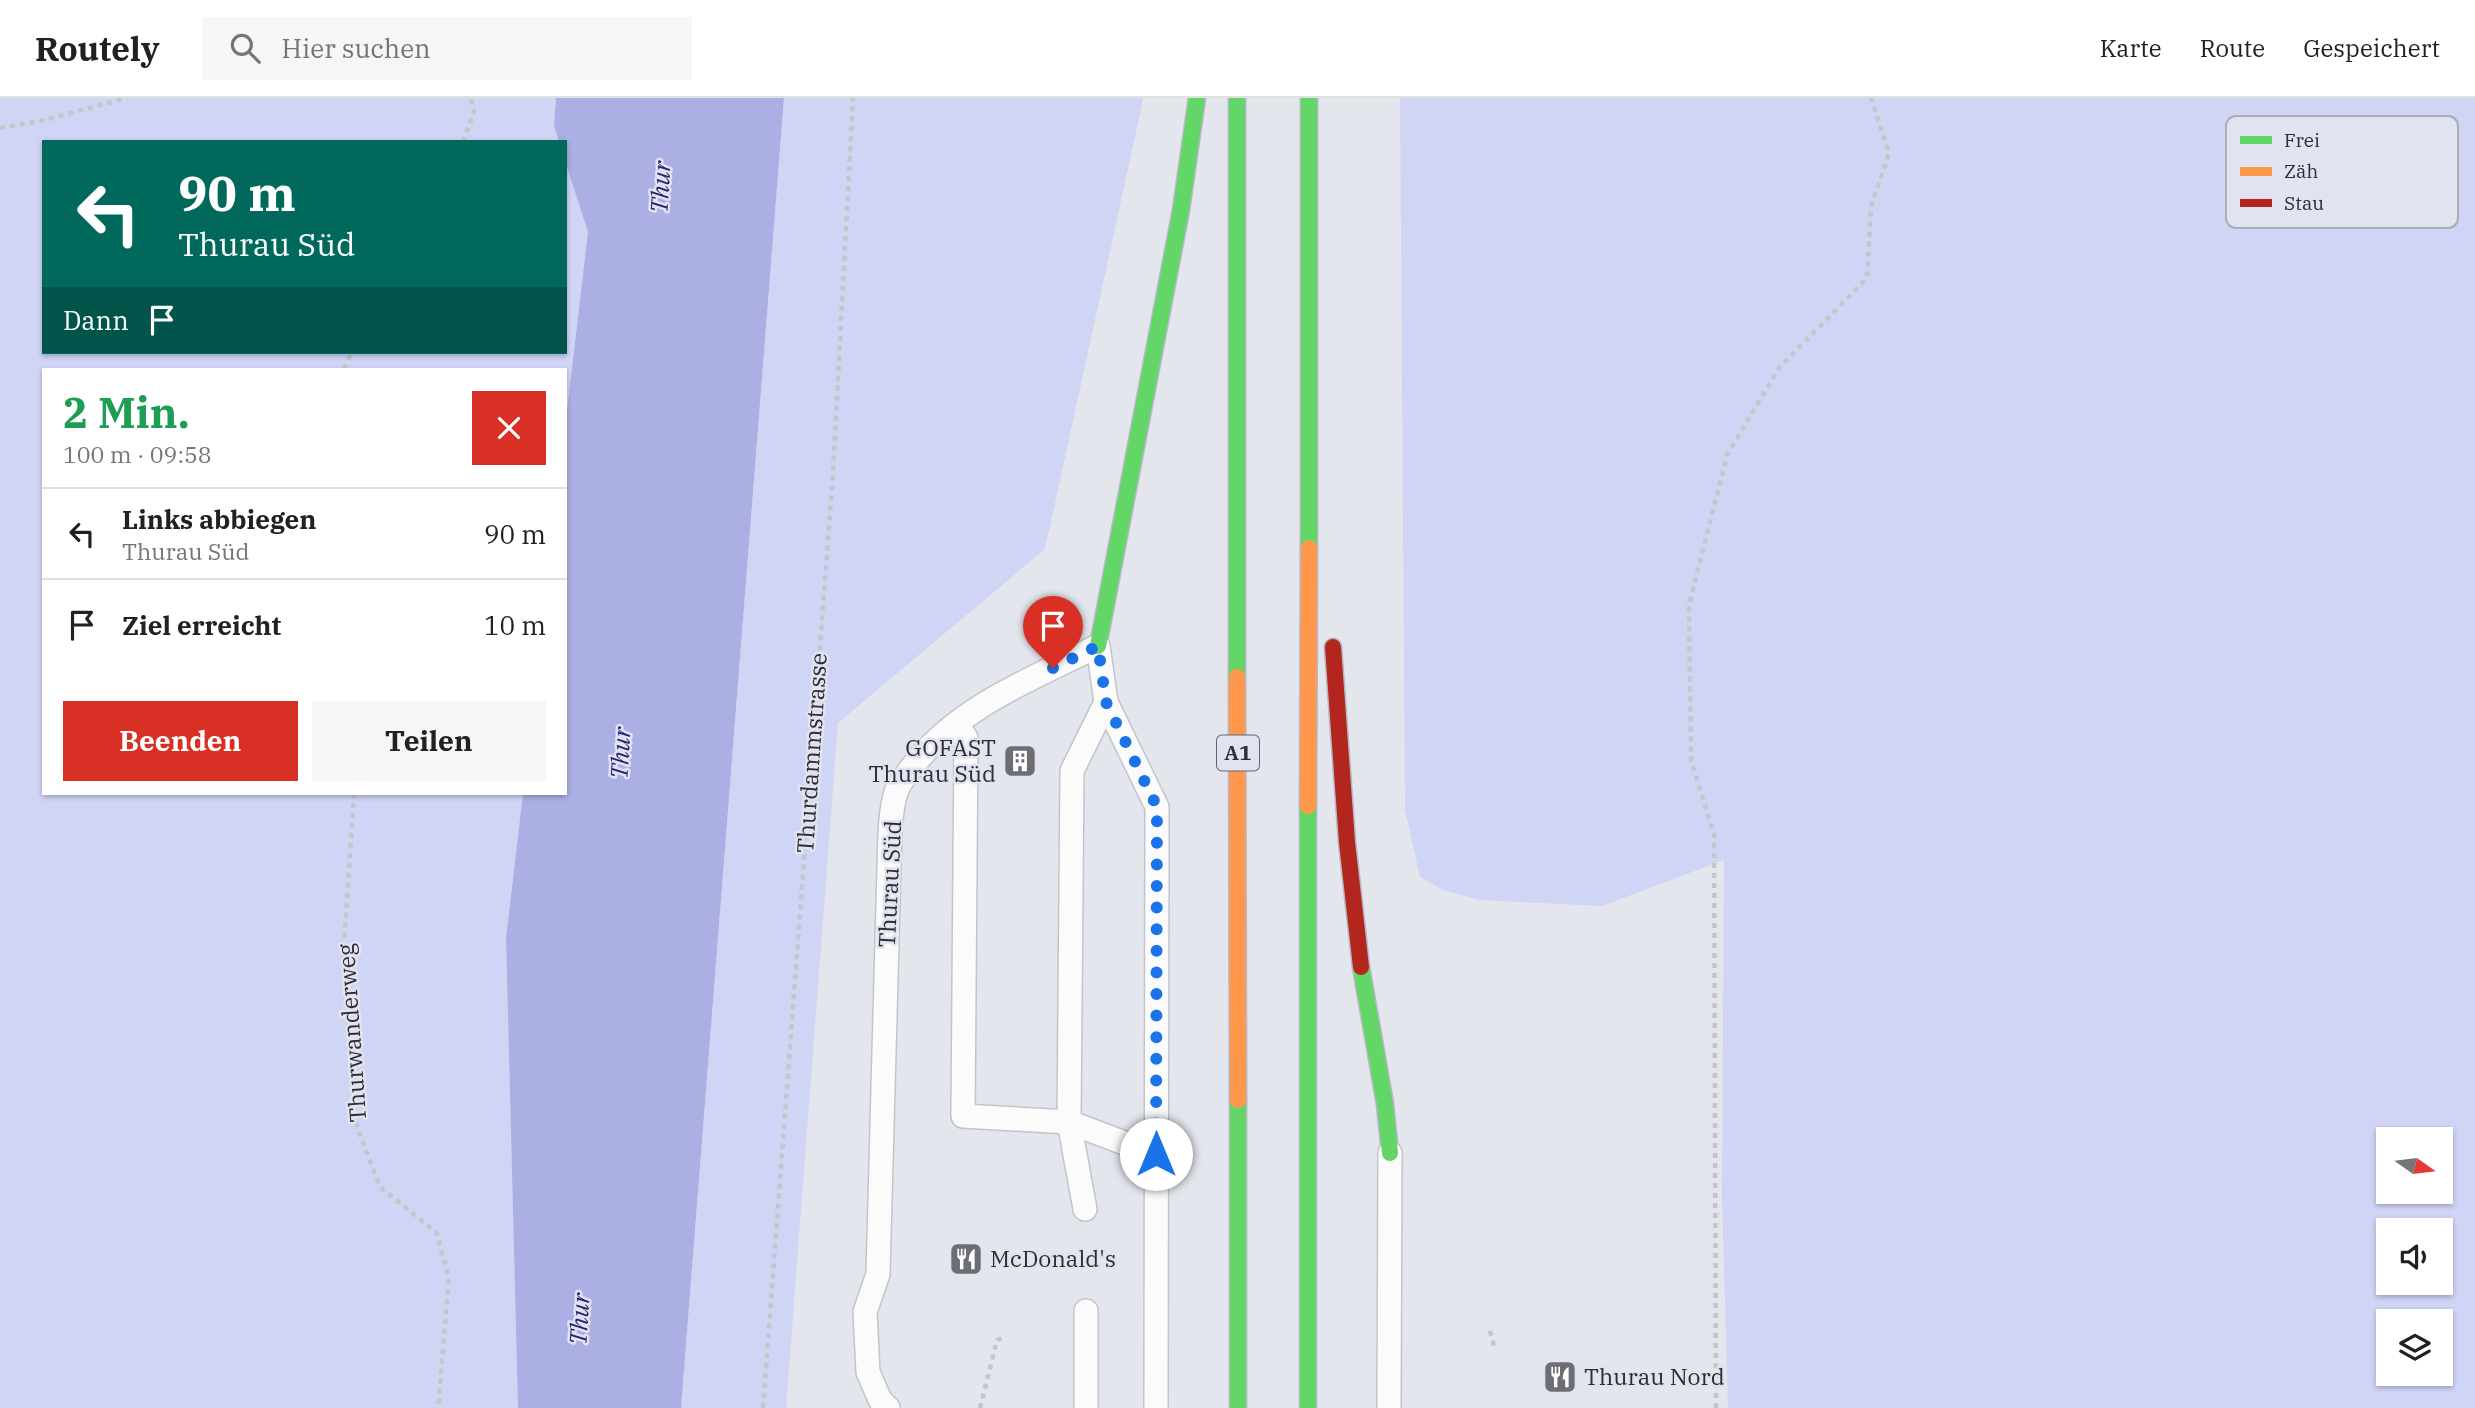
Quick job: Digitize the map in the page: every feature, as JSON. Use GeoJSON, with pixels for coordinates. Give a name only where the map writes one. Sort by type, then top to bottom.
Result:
{"type":"FeatureCollection","features":[{"type":"Feature","properties":{"kind":"highway"},"geometry":{"type":"LineString","coordinates":[[1098,646],[1181,210],[1197,98]]}},
{"type":"Feature","properties":{"kind":"highway","name":"A1"},"geometry":{"type":"LineString","coordinates":[[1237,98],[1238,1408]]}},
{"type":"Feature","properties":{"kind":"highway"},"geometry":{"type":"LineString","coordinates":[[1308,1408],[1309,98]]}},
{"type":"Feature","properties":{"kind":"highway"},"geometry":{"type":"LineString","coordinates":[[1310,317],[1325,535]]}},
{"type":"Feature","properties":{"kind":"highway"},"geometry":{"type":"LineString","coordinates":[[1331,630],[1350,877],[1361,963],[1388,1119],[1390,1153]]}},
{"type":"Feature","properties":{"kind":"lane"},"geometry":{"type":"LineString","coordinates":[[1098,646],[1106,702],[1157,807],[1156,1408]]}},
{"type":"Feature","properties":{"kind":"lane","name":"Thurau Süd"},"geometry":{"type":"LineString","coordinates":[[888,1408],[880,1400],[867,1371],[865,1312],[877,1274],[890,830],[896,790],[929,748],[957,724],[1008,690],[1098,646]]}},
{"type":"Feature","properties":{"kind":"lane"},"geometry":{"type":"LineString","coordinates":[[1085,1209],[1069,1122],[1072,771],[1106,702]]}},
{"type":"Feature","properties":{"kind":"lane"},"geometry":{"type":"LineString","coordinates":[[957,724],[966,738],[963,1116],[1069,1122],[1156,1154]]}},
{"type":"Feature","properties":{"kind":"lane"},"geometry":{"type":"LineString","coordinates":[[1389,1408],[1390,1153]]}},
{"type":"Feature","properties":{"kind":"lane"},"geometry":{"type":"LineString","coordinates":[[1086,1311],[1086,1408]]}},
{"type":"Feature","properties":{"kind":"path"},"geometry":{"type":"LineString","coordinates":[[0,128],[45,120],[127,98]]}},
{"type":"Feature","properties":{"kind":"path"},"geometry":{"type":"LineString","coordinates":[[464,140],[474,111],[471,98]]}},
{"type":"Feature","properties":{"kind":"path","name":"Thurdammstrasse"},"geometry":{"type":"LineString","coordinates":[[763,1408],[833,473],[853,98]]}},
{"type":"Feature","properties":{"kind":"path"},"geometry":{"type":"LineString","coordinates":[[1716,1408],[1714,834],[1691,760],[1689,606],[1727,455],[1779,368],[1867,278],[1871,206],[1889,153],[1871,98]]}},
{"type":"Feature","properties":{"kind":"path","name":"Thurwanderweg"},"geometry":{"type":"LineString","coordinates":[[354,795],[343,960],[357,1127],[380,1187],[436,1232],[449,1278],[438,1408]]}},
{"type":"Feature","properties":{"kind":"path"},"geometry":{"type":"LineString","coordinates":[[1490,1331],[1494,1346]]}},
{"type":"Feature","properties":{"kind":"path"},"geometry":{"type":"LineString","coordinates":[[980,1408],[997,1340],[1005,1337]]}},
{"type":"Feature","properties":{"kind":"shaded area"},"geometry":{"type":"Polygon","coordinates":[[[0,98],[556,98],[554,126],[558,140],[42,140],[42,354],[567,354],[567,167],[588,232],[567,410],[567,368],[42,368],[42,795],[523,795],[506,938],[518,1408],[0,1408],[0,98]]]}},
{"type":"Feature","properties":{"kind":"shaded area"},"geometry":{"type":"Polygon","coordinates":[[[784,98],[1143,100],[1045,549],[838,723],[786,1408],[681,1408],[784,98]]]}},
{"type":"Feature","properties":{"kind":"shaded area"},"geometry":{"type":"Polygon","coordinates":[[[1400,98],[2475,98],[2475,1408],[1728,1408],[1722,1196],[1724,860],[1602,906],[1479,900],[1443,890],[1420,877],[1405,809],[1400,98]]]}},
{"type":"Feature","properties":{"kind":"water","name":"Thur"},"geometry":{"type":"Polygon","coordinates":[[[556,98],[784,98],[681,1408],[518,1408],[506,938],[523,795],[567,795],[567,410],[588,232],[567,167],[567,140],[558,140],[554,126],[556,98]]]}},
{"type":"Feature","properties":{"kind":"traffic: fast"},"geometry":{"type":"LineString","coordinates":[[1098,646],[1181,210],[1197,98]]}},
{"type":"Feature","properties":{"kind":"traffic: fast"},"geometry":{"type":"LineString","coordinates":[[1237,98],[1237,677]]}},
{"type":"Feature","properties":{"kind":"traffic: fast"},"geometry":{"type":"LineString","coordinates":[[1309,98],[1309,548]]}},
{"type":"Feature","properties":{"kind":"traffic: fast"},"geometry":{"type":"LineString","coordinates":[[1308,806],[1308,1408]]}},
{"type":"Feature","properties":{"kind":"traffic: fast"},"geometry":{"type":"LineString","coordinates":[[1361,967],[1385,1104],[1390,1153]]}},
{"type":"Feature","properties":{"kind":"traffic: fast"},"geometry":{"type":"LineString","coordinates":[[1238,1100],[1238,1408]]}},
{"type":"Feature","properties":{"kind":"traffic: slow"},"geometry":{"type":"LineString","coordinates":[[1308,806],[1309,548]]}},
{"type":"Feature","properties":{"kind":"traffic: slow"},"geometry":{"type":"LineString","coordinates":[[1237,677],[1238,1100]]}},
{"type":"Feature","properties":{"kind":"traffic: jam"},"geometry":{"type":"LineString","coordinates":[[1333,647],[1347,842],[1361,967]]}},
{"type":"Feature","properties":{"kind":"place","name":"GOFAST Thurau Süd"},"geometry":{"type":"Point","coordinates":[1020,761]}},
{"type":"Feature","properties":{"kind":"place","name":"McDonald's"},"geometry":{"type":"Point","coordinates":[966,1259]}},
{"type":"Feature","properties":{"kind":"place","name":"Thurau Nord"},"geometry":{"type":"Point","coordinates":[1560,1377]}},
{"type":"Feature","properties":{"kind":"route"},"geometry":{"type":"LineString","coordinates":[[1053,668],[1098,646],[1106,702],[1157,807],[1156,1154]]}}]}
